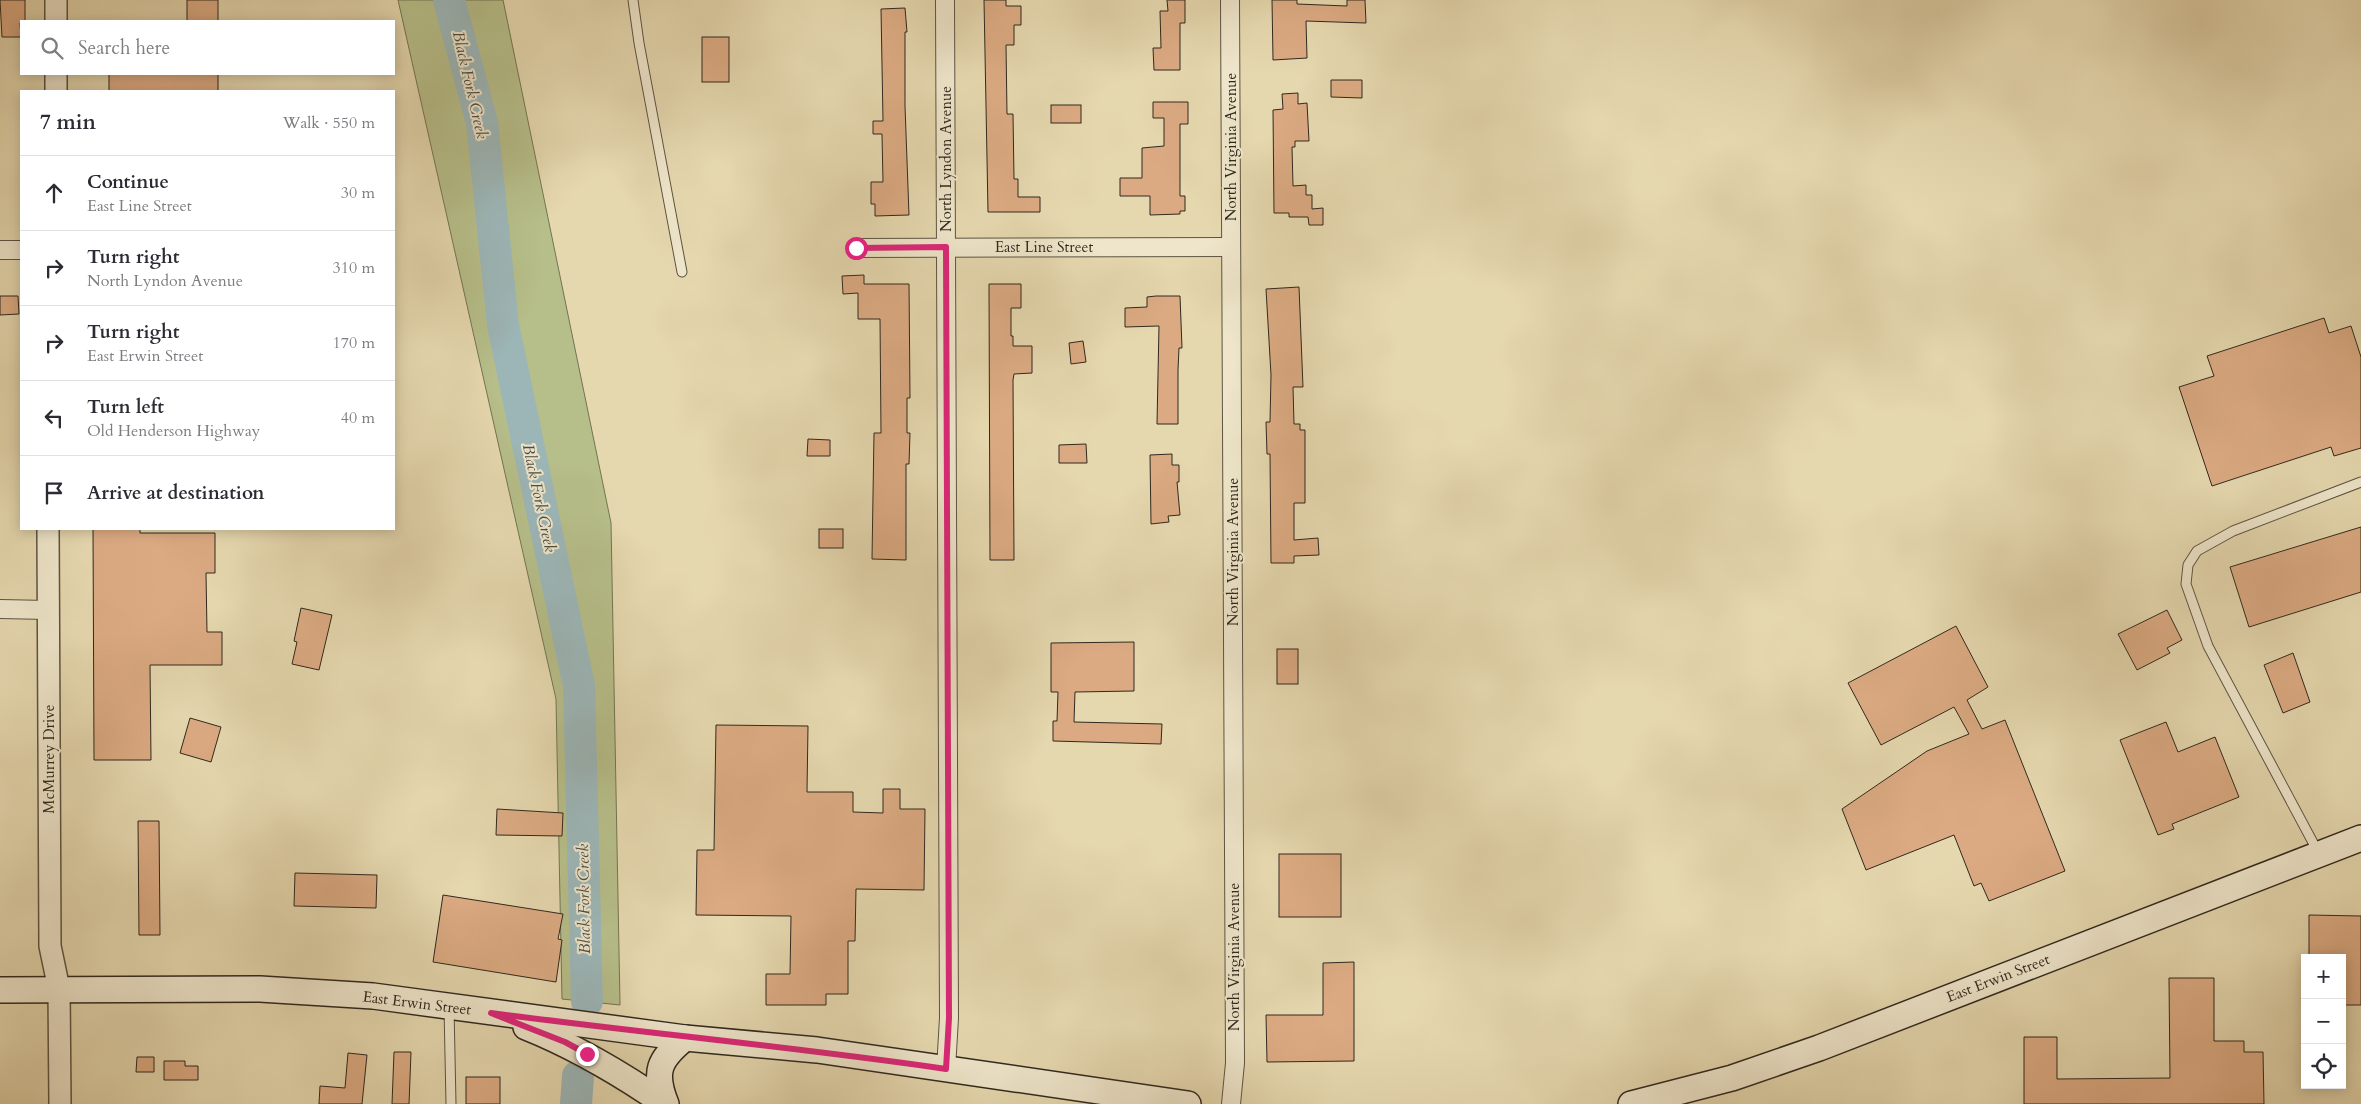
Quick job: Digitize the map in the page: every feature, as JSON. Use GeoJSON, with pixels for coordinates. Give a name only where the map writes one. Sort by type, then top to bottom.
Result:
{"type":"FeatureCollection","features":[{"type":"Feature","properties":{"kind":"main road","name":"East Erwin Street"},"geometry":{"type":"LineString","coordinates":[[1631,1104],[1732,1078],[1810,1051],[2361,838]]}},
{"type":"Feature","properties":{"kind":"main road","name":"East Erwin Street"},"geometry":{"type":"LineString","coordinates":[[0,990],[296,990],[373,996],[685,1038],[818,1050],[1188,1104]]}},
{"type":"Feature","properties":{"kind":"main road"},"geometry":{"type":"LineString","coordinates":[[491,1013],[565,1042],[627,1078],[666,1104]]}},
{"type":"Feature","properties":{"kind":"main road"},"geometry":{"type":"LineString","coordinates":[[666,1104],[658,1080],[660,1069],[670,1050],[685,1038]]}},
{"type":"Feature","properties":{"kind":"street"},"geometry":{"type":"LineString","coordinates":[[56,0],[56,20]]}},
{"type":"Feature","properties":{"kind":"street","name":"North Lyndon Avenue"},"geometry":{"type":"LineString","coordinates":[[946,0],[949,1018],[946,1069]]}},
{"type":"Feature","properties":{"kind":"street","name":"North Virginia Avenue"},"geometry":{"type":"LineString","coordinates":[[1230,0],[1235,1063],[1231,1104]]}},
{"type":"Feature","properties":{"kind":"street"},"geometry":{"type":"LineString","coordinates":[[56,75],[56,90]]}},
{"type":"Feature","properties":{"kind":"street","name":"East Line Street"},"geometry":{"type":"LineString","coordinates":[[856,248],[1231,247]]}},
{"type":"Feature","properties":{"kind":"street"},"geometry":{"type":"LineString","coordinates":[[0,250],[20,250]]}},
{"type":"Feature","properties":{"kind":"street","name":"McMurrey Drive"},"geometry":{"type":"LineString","coordinates":[[48,530],[50,946],[59,989],[60,1104]]}},
{"type":"Feature","properties":{"kind":"street"},"geometry":{"type":"LineString","coordinates":[[0,609],[48,610]]}},
{"type":"Feature","properties":{"kind":"lane"},"geometry":{"type":"LineString","coordinates":[[633,0],[639,43],[682,272]]}},
{"type":"Feature","properties":{"kind":"lane"},"geometry":{"type":"LineString","coordinates":[[2320,854],[2208,646],[2186,584],[2188,565],[2197,551],[2233,531],[2361,482]]}},
{"type":"Feature","properties":{"kind":"lane"},"geometry":{"type":"LineString","coordinates":[[449,1006],[451,1104]]}},
{"type":"Feature","properties":{"kind":"green space"},"geometry":{"type":"Polygon","coordinates":[[[398,0],[503,0],[611,523],[620,1005],[562,999],[556,699],[398,0]]]}},
{"type":"Feature","properties":{"kind":"building"},"geometry":{"type":"Polygon","coordinates":[[[0,0],[25,0],[25,20],[20,20],[20,37],[2,37],[0,0]]]}},
{"type":"Feature","properties":{"kind":"building"},"geometry":{"type":"Polygon","coordinates":[[[187,0],[218,0],[218,20],[187,20],[187,0]]]}},
{"type":"Feature","properties":{"kind":"building"},"geometry":{"type":"Polygon","coordinates":[[[984,0],[1006,0],[1006,6],[1021,6],[1021,25],[1014,25],[1014,45],[1006,45],[1007,114],[1013,114],[1014,179],[1018,179],[1018,197],[1040,197],[1040,212],[988,212],[984,0]]]}},
{"type":"Feature","properties":{"kind":"building"},"geometry":{"type":"Polygon","coordinates":[[[1167,0],[1185,0],[1185,23],[1180,23],[1180,70],[1154,70],[1153,48],[1161,48],[1160,11],[1168,11],[1167,0]]]}},
{"type":"Feature","properties":{"kind":"building"},"geometry":{"type":"Polygon","coordinates":[[[1272,0],[1297,0],[1297,4],[1347,6],[1347,0],[1365,0],[1366,23],[1306,21],[1307,58],[1273,60],[1272,0]]]}},
{"type":"Feature","properties":{"kind":"building"},"geometry":{"type":"Polygon","coordinates":[[[905,8],[907,32],[905,32],[905,106],[909,215],[875,216],[875,204],[871,204],[871,182],[883,182],[882,134],[873,134],[873,121],[883,121],[881,9],[905,8]]]}},
{"type":"Feature","properties":{"kind":"building"},"geometry":{"type":"Polygon","coordinates":[[[702,37],[729,37],[729,82],[702,82],[702,37]]]}},
{"type":"Feature","properties":{"kind":"building"},"geometry":{"type":"Polygon","coordinates":[[[109,75],[218,75],[218,90],[109,90],[109,75]]]}},
{"type":"Feature","properties":{"kind":"building"},"geometry":{"type":"Polygon","coordinates":[[[1331,80],[1362,80],[1362,98],[1331,97],[1331,80]]]}},
{"type":"Feature","properties":{"kind":"building"},"geometry":{"type":"Polygon","coordinates":[[[1298,93],[1298,104],[1307,103],[1309,141],[1295,141],[1295,147],[1292,147],[1293,186],[1306,185],[1306,195],[1312,195],[1312,209],[1323,208],[1323,225],[1309,225],[1308,217],[1289,217],[1289,213],[1274,213],[1273,110],[1283,109],[1282,94],[1298,93]]]}},
{"type":"Feature","properties":{"kind":"building"},"geometry":{"type":"Polygon","coordinates":[[[1153,102],[1188,102],[1188,124],[1180,124],[1180,196],[1185,196],[1185,211],[1180,211],[1180,214],[1150,215],[1150,196],[1120,196],[1120,178],[1142,178],[1142,148],[1164,146],[1164,118],[1153,118],[1153,102]]]}},
{"type":"Feature","properties":{"kind":"building"},"geometry":{"type":"Polygon","coordinates":[[[1051,105],[1081,105],[1081,123],[1051,123],[1051,105]]]}},
{"type":"Feature","properties":{"kind":"building"},"geometry":{"type":"Polygon","coordinates":[[[864,275],[864,284],[909,284],[910,398],[907,398],[907,433],[910,433],[909,464],[906,464],[906,560],[872,559],[874,433],[881,433],[880,319],[858,319],[858,293],[843,294],[842,276],[864,275]]]}},
{"type":"Feature","properties":{"kind":"building"},"geometry":{"type":"Polygon","coordinates":[[[989,284],[1021,284],[1021,308],[1011,308],[1011,336],[1013,336],[1013,346],[1032,346],[1032,373],[1014,374],[1013,380],[1014,560],[990,560],[989,284]]]}},
{"type":"Feature","properties":{"kind":"building"},"geometry":{"type":"Polygon","coordinates":[[[1299,287],[1303,387],[1293,387],[1294,424],[1300,424],[1300,430],[1305,430],[1305,503],[1294,503],[1294,540],[1318,538],[1319,555],[1294,556],[1294,563],[1271,563],[1270,454],[1267,454],[1266,422],[1270,422],[1271,375],[1266,289],[1299,287]]]}},
{"type":"Feature","properties":{"kind":"building"},"geometry":{"type":"Polygon","coordinates":[[[0,296],[18,296],[19,314],[0,315],[0,296]]]}},
{"type":"Feature","properties":{"kind":"building"},"geometry":{"type":"Polygon","coordinates":[[[1180,296],[1182,348],[1179,348],[1178,424],[1157,424],[1159,326],[1125,327],[1125,308],[1147,307],[1147,297],[1180,296]]]}},
{"type":"Feature","properties":{"kind":"building"},"geometry":{"type":"Polygon","coordinates":[[[2324,318],[2329,333],[2351,326],[2361,357],[2361,448],[2334,456],[2331,447],[2212,486],[2179,387],[2214,376],[2207,356],[2324,318]]]}},
{"type":"Feature","properties":{"kind":"building"},"geometry":{"type":"Polygon","coordinates":[[[1083,341],[1086,362],[1071,364],[1069,343],[1083,341]]]}},
{"type":"Feature","properties":{"kind":"building"},"geometry":{"type":"Polygon","coordinates":[[[808,439],[830,440],[830,456],[807,456],[808,439]]]}},
{"type":"Feature","properties":{"kind":"building"},"geometry":{"type":"Polygon","coordinates":[[[1086,444],[1087,463],[1059,463],[1059,445],[1086,444]]]}},
{"type":"Feature","properties":{"kind":"building"},"geometry":{"type":"Polygon","coordinates":[[[1172,454],[1172,465],[1179,465],[1179,482],[1177,482],[1180,515],[1168,516],[1169,522],[1151,524],[1150,455],[1172,454]]]}},
{"type":"Feature","properties":{"kind":"building"},"geometry":{"type":"Polygon","coordinates":[[[2361,527],[2361,592],[2249,627],[2230,567],[2361,527]]]}},
{"type":"Feature","properties":{"kind":"building"},"geometry":{"type":"Polygon","coordinates":[[[819,529],[843,529],[843,548],[819,548],[819,529]]]}},
{"type":"Feature","properties":{"kind":"building"},"geometry":{"type":"Polygon","coordinates":[[[93,530],[140,530],[140,533],[215,533],[215,573],[206,573],[207,632],[222,632],[222,665],[150,665],[151,760],[94,760],[93,530]]]}},
{"type":"Feature","properties":{"kind":"building"},"geometry":{"type":"Polygon","coordinates":[[[301,608],[332,615],[319,670],[292,664],[297,642],[294,641],[301,608]]]}},
{"type":"Feature","properties":{"kind":"building"},"geometry":{"type":"Polygon","coordinates":[[[2167,610],[2182,640],[2167,648],[2170,653],[2137,670],[2118,634],[2167,610]]]}},
{"type":"Feature","properties":{"kind":"building"},"geometry":{"type":"Polygon","coordinates":[[[1956,626],[1988,687],[1967,700],[1982,729],[2005,720],[2065,871],[1989,901],[1981,883],[1974,886],[1954,835],[1866,870],[1842,809],[1927,751],[1969,734],[1954,707],[1881,745],[1848,683],[1956,626]]]}},
{"type":"Feature","properties":{"kind":"building"},"geometry":{"type":"Polygon","coordinates":[[[1134,642],[1134,691],[1075,692],[1074,722],[1162,724],[1161,744],[1053,741],[1053,721],[1057,721],[1058,692],[1051,692],[1051,643],[1134,642]]]}},
{"type":"Feature","properties":{"kind":"building"},"geometry":{"type":"Polygon","coordinates":[[[1277,649],[1298,649],[1298,684],[1277,684],[1277,649]]]}},
{"type":"Feature","properties":{"kind":"building"},"geometry":{"type":"Polygon","coordinates":[[[2293,653],[2310,702],[2283,713],[2264,665],[2293,653]]]}},
{"type":"Feature","properties":{"kind":"building"},"geometry":{"type":"Polygon","coordinates":[[[190,718],[221,727],[211,762],[180,753],[190,718]]]}},
{"type":"Feature","properties":{"kind":"building"},"geometry":{"type":"Polygon","coordinates":[[[2166,722],[2178,752],[2215,737],[2239,797],[2172,824],[2174,829],[2158,835],[2120,740],[2166,722]]]}},
{"type":"Feature","properties":{"kind":"building"},"geometry":{"type":"Polygon","coordinates":[[[716,725],[808,726],[807,792],[853,792],[853,812],[883,813],[883,789],[900,789],[900,809],[925,809],[924,890],[856,889],[855,941],[848,941],[848,994],[826,994],[826,1005],[766,1005],[766,974],[790,974],[791,916],[696,915],[697,850],[714,850],[716,725]]]}},
{"type":"Feature","properties":{"kind":"building"},"geometry":{"type":"Polygon","coordinates":[[[497,809],[563,813],[562,836],[496,835],[497,809]]]}},
{"type":"Feature","properties":{"kind":"building"},"geometry":{"type":"Polygon","coordinates":[[[138,821],[159,821],[160,935],[139,935],[138,821]]]}},
{"type":"Feature","properties":{"kind":"building"},"geometry":{"type":"Polygon","coordinates":[[[1279,854],[1341,854],[1341,917],[1279,917],[1279,854]]]}},
{"type":"Feature","properties":{"kind":"building"},"geometry":{"type":"Polygon","coordinates":[[[295,873],[377,875],[376,908],[294,906],[295,873]]]}},
{"type":"Feature","properties":{"kind":"building"},"geometry":{"type":"Polygon","coordinates":[[[443,895],[563,914],[558,939],[562,940],[556,982],[433,962],[443,895]]]}},
{"type":"Feature","properties":{"kind":"building"},"geometry":{"type":"Polygon","coordinates":[[[2309,915],[2361,916],[2361,1005],[2346,1005],[2346,954],[2309,954],[2309,915]]]}},
{"type":"Feature","properties":{"kind":"building"},"geometry":{"type":"Polygon","coordinates":[[[1354,962],[1354,1061],[1267,1062],[1266,1015],[1323,1015],[1323,963],[1354,962]]]}},
{"type":"Feature","properties":{"kind":"building"},"geometry":{"type":"Polygon","coordinates":[[[2169,978],[2214,978],[2214,1041],[2244,1041],[2244,1052],[2263,1052],[2264,1104],[2024,1104],[2024,1037],[2057,1037],[2057,1079],[2170,1078],[2169,978]]]}},
{"type":"Feature","properties":{"kind":"building"},"geometry":{"type":"Polygon","coordinates":[[[394,1052],[411,1052],[409,1104],[392,1104],[394,1052]]]}},
{"type":"Feature","properties":{"kind":"building"},"geometry":{"type":"Polygon","coordinates":[[[348,1053],[367,1055],[362,1104],[319,1104],[320,1086],[345,1088],[348,1053]]]}},
{"type":"Feature","properties":{"kind":"building"},"geometry":{"type":"Polygon","coordinates":[[[137,1057],[154,1057],[154,1072],[136,1072],[137,1057]]]}},
{"type":"Feature","properties":{"kind":"building"},"geometry":{"type":"Polygon","coordinates":[[[164,1061],[185,1061],[185,1066],[198,1066],[198,1080],[164,1080],[164,1061]]]}},
{"type":"Feature","properties":{"kind":"building"},"geometry":{"type":"Polygon","coordinates":[[[466,1077],[500,1077],[500,1104],[466,1104],[466,1077]]]}},
{"type":"Feature","properties":{"kind":"waterway","name":"Black Fork Creek"},"geometry":{"type":"LineString","coordinates":[[449,0],[482,123],[503,325],[579,686],[587,1001]]}},
{"type":"Feature","properties":{"kind":"waterway","name":"Black Fork Creek"},"geometry":{"type":"LineString","coordinates":[[576,1104],[578,1076]]}},
{"type":"Feature","properties":{"kind":"route"},"geometry":{"type":"LineString","coordinates":[[587,1054],[565,1042],[491,1013],[685,1038],[818,1050],[946,1069],[949,1018],[946,247],[856,248]]}}]}
